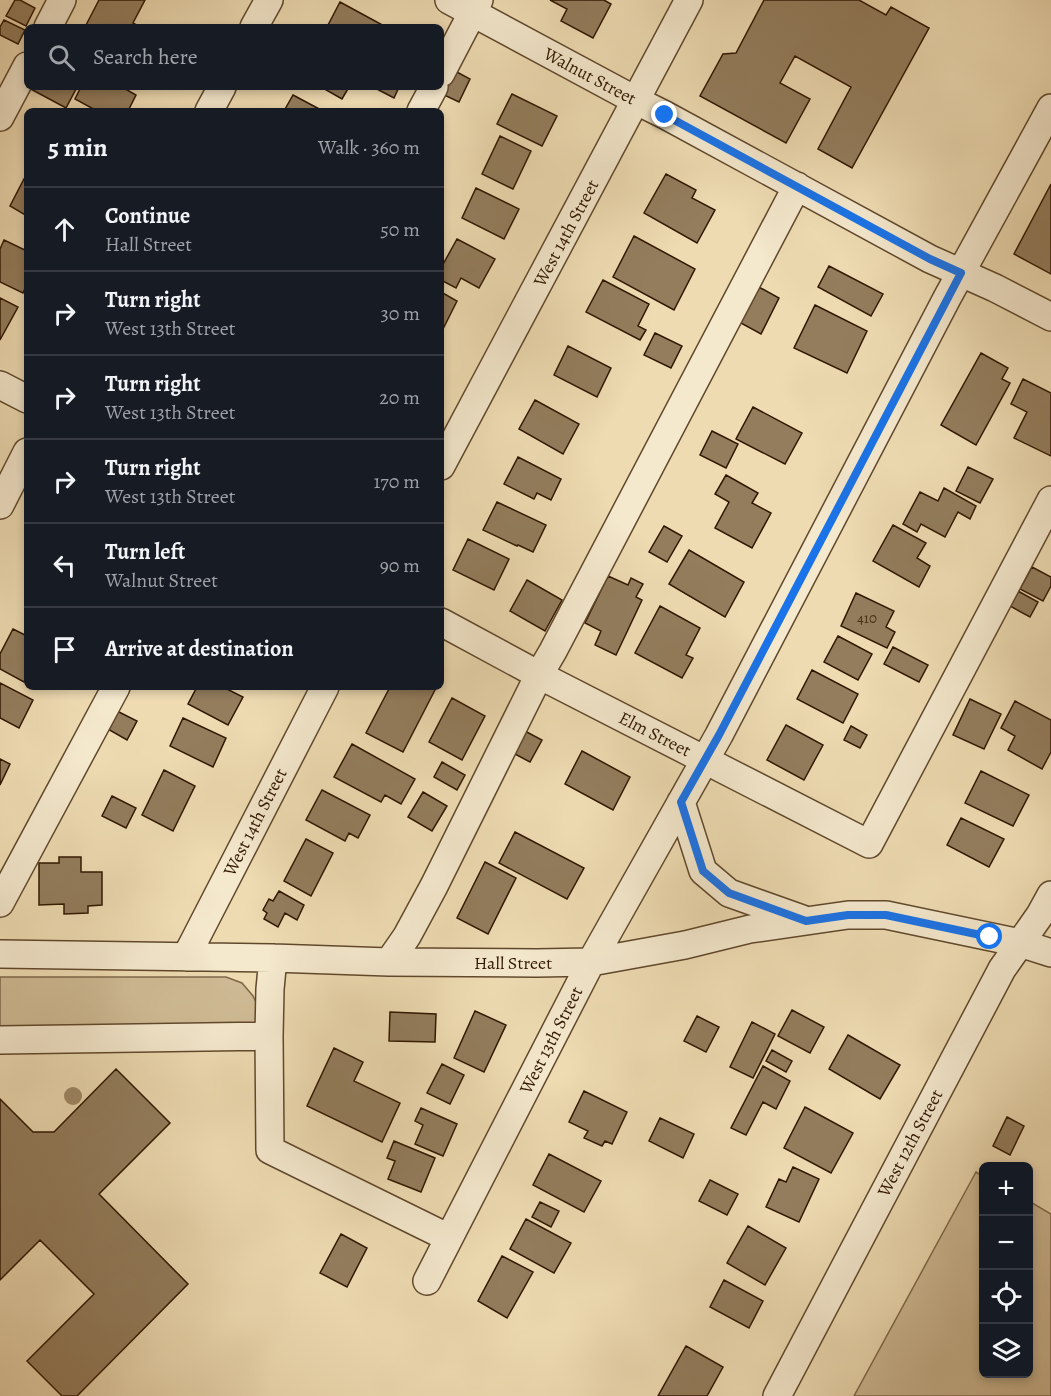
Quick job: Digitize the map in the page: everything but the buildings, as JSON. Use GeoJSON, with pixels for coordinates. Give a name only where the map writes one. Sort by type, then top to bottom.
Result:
{"type":"FeatureCollection","features":[{"type":"Feature","properties":{"kind":"street"},"geometry":{"type":"LineString","coordinates":[[50,24],[62,0]]}},
{"type":"Feature","properties":{"kind":"street"},"geometry":{"type":"LineString","coordinates":[[256,24],[269,0]]}},
{"type":"Feature","properties":{"kind":"street","name":"Walnut Street"},"geometry":{"type":"LineString","coordinates":[[449,0],[476,6],[635,100],[930,259],[1051,317]]}},
{"type":"Feature","properties":{"kind":"street","name":"West 14th Street"},"geometry":{"type":"LineString","coordinates":[[444,460],[689,0]]}},
{"type":"Feature","properties":{"kind":"street"},"geometry":{"type":"LineString","coordinates":[[444,68],[476,6]]}},
{"type":"Feature","properties":{"kind":"street"},"geometry":{"type":"LineString","coordinates":[[0,117],[24,72]]}},
{"type":"Feature","properties":{"kind":"street"},"geometry":{"type":"LineString","coordinates":[[211,108],[220,90]]}},
{"type":"Feature","properties":{"kind":"street"},"geometry":{"type":"LineString","coordinates":[[423,108],[432,90]]}},
{"type":"Feature","properties":{"kind":"street","name":"West 13th Street"},"geometry":{"type":"LineString","coordinates":[[427,1281],[591,962],[705,759],[961,273],[1051,108]]}},
{"type":"Feature","properties":{"kind":"street"},"geometry":{"type":"LineString","coordinates":[[389,962],[408,936],[538,675],[553,651],[797,186]]}},
{"type":"Feature","properties":{"kind":"street"},"geometry":{"type":"LineString","coordinates":[[0,385],[24,397]]}},
{"type":"Feature","properties":{"kind":"street"},"geometry":{"type":"LineString","coordinates":[[0,505],[24,458]]}},
{"type":"Feature","properties":{"kind":"street","name":"Elm Street"},"geometry":{"type":"LineString","coordinates":[[444,624],[538,675],[870,844],[1051,500]]}},
{"type":"Feature","properties":{"kind":"street"},"geometry":{"type":"LineString","coordinates":[[0,903],[114,690]]}},
{"type":"Feature","properties":{"kind":"street","name":"West 14th Street"},"geometry":{"type":"LineString","coordinates":[[186,957],[323,690]]}},
{"type":"Feature","properties":{"kind":"street"},"geometry":{"type":"LineString","coordinates":[[681,802],[703,871],[729,893],[806,921]]}},
{"type":"Feature","properties":{"kind":"street","name":"West 12th Street"},"geometry":{"type":"LineString","coordinates":[[777,1396],[997,980],[1041,915],[1051,895]]}},
{"type":"Feature","properties":{"kind":"street","name":"Hall Street"},"geometry":{"type":"LineString","coordinates":[[0,954],[389,962],[591,962],[685,945],[750,929],[848,915],[886,915],[1020,943]]}},
{"type":"Feature","properties":{"kind":"street"},"geometry":{"type":"LineString","coordinates":[[1020,943],[1051,952]]}},
{"type":"Feature","properties":{"kind":"street"},"geometry":{"type":"LineString","coordinates":[[273,958],[269,1036],[270,1150],[449,1238]]}},
{"type":"Feature","properties":{"kind":"street"},"geometry":{"type":"LineString","coordinates":[[0,1040],[269,1036]]}},
{"type":"Feature","properties":{"kind":"shaded area"},"geometry":{"type":"Polygon","coordinates":[[[0,977],[226,977],[242,983],[253,996],[259,1008],[259,1027],[0,1027],[0,977]]]}},
{"type":"Feature","properties":{"kind":"shaded area"},"geometry":{"type":"Polygon","coordinates":[[[976,1172],[979,1174],[979,1378],[1033,1378],[1033,1203],[1051,1214],[1051,1396],[854,1396],[976,1172]]]}},
{"type":"Feature","properties":{"kind":"route"},"geometry":{"type":"LineString","coordinates":[[665,115],[930,259],[961,273],[719,735],[681,802],[703,871],[729,893],[806,921],[848,915],[886,915],[990,937]]}}]}
